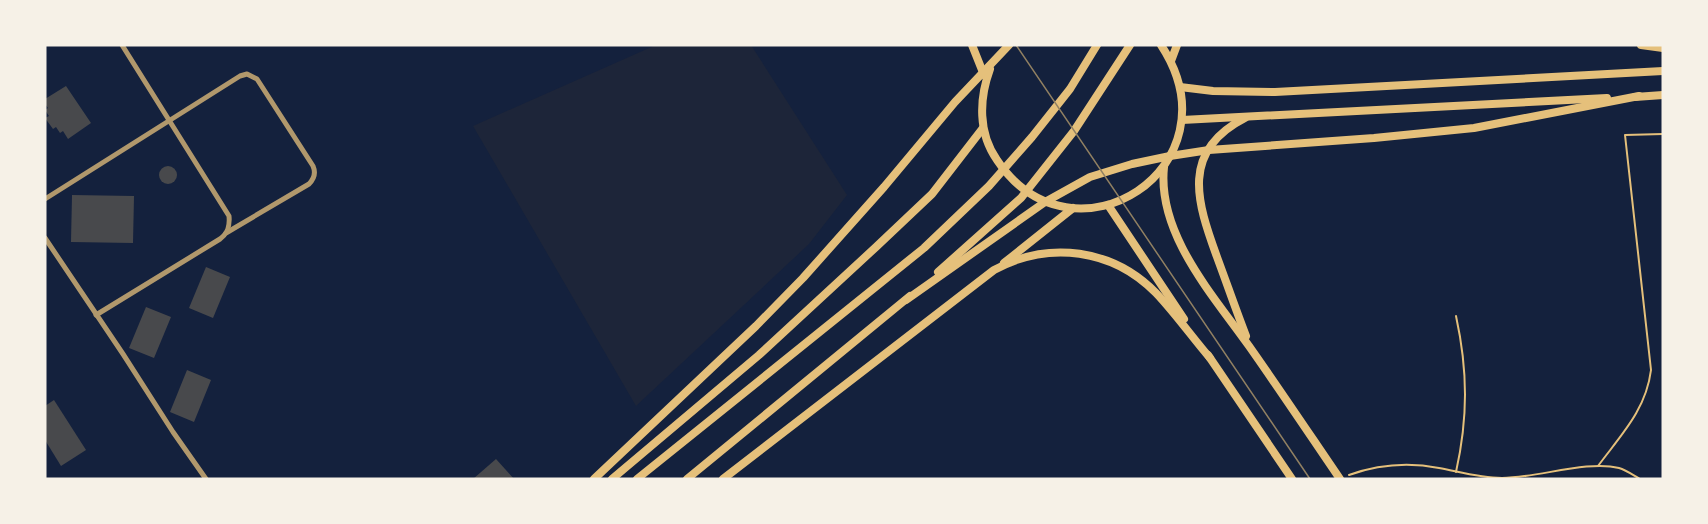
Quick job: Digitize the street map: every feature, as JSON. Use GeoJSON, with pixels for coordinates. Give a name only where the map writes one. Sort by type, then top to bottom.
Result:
{"type":"FeatureCollection","features":[{"type":"Feature","properties":{"kind":"highway"},"geometry":{"type":"LineString","coordinates":[[972,45],[986,80]]}},
{"type":"Feature","properties":{"kind":"highway"},"geometry":{"type":"LineString","coordinates":[[1004,45],[991,65],[982,96],[983,128],[992,153],[1006,174],[1025,191],[1048,203],[1073,208],[1090,208],[1124,200],[1139,191],[1164,167],[1178,136],[1182,120],[1182,104],[1180,87],[1172,62],[1161,45]]}},
{"type":"Feature","properties":{"kind":"highway"},"geometry":{"type":"LineString","coordinates":[[594,479],[756,326],[848,228],[955,102],[1009,45]]}},
{"type":"Feature","properties":{"kind":"highway"},"geometry":{"type":"LineString","coordinates":[[637,479],[924,248],[989,186],[1032,137],[1070,89],[1097,45]]}},
{"type":"Feature","properties":{"kind":"highway"},"geometry":{"type":"LineString","coordinates":[[687,479],[906,300],[1021,198],[1074,131],[1130,45]]}},
{"type":"Feature","properties":{"kind":"highway"},"geometry":{"type":"LineString","coordinates":[[1172,62],[1177,45]]}},
{"type":"Feature","properties":{"kind":"highway"},"geometry":{"type":"LineString","coordinates":[[1641,45],[1663,48]]}},
{"type":"Feature","properties":{"kind":"highway"},"geometry":{"type":"LineString","coordinates":[[1180,87],[1213,91],[1275,92],[1663,71]]}},
{"type":"Feature","properties":{"kind":"highway"},"geometry":{"type":"LineString","coordinates":[[1182,120],[1663,95]]}},
{"type":"Feature","properties":{"kind":"highway"},"geometry":{"type":"LineString","coordinates":[[906,300],[1045,202],[1089,177],[1121,167],[1209,150],[1474,128],[1639,96]]}},
{"type":"Feature","properties":{"kind":"highway"},"geometry":{"type":"LineString","coordinates":[[1248,117],[1229,127],[1214,142],[1203,160],[1198,183],[1204,218],[1249,345]]}},
{"type":"Feature","properties":{"kind":"highway"},"geometry":{"type":"LineString","coordinates":[[612,479],[750,363],[876,248],[932,194],[983,128]]}},
{"type":"Feature","properties":{"kind":"highway"},"geometry":{"type":"LineString","coordinates":[[1164,167],[1163,192],[1173,228],[1208,289],[1340,479]]}},
{"type":"Feature","properties":{"kind":"highway"},"geometry":{"type":"LineString","coordinates":[[1108,205],[1292,479]]}},
{"type":"Feature","properties":{"kind":"highway"},"geometry":{"type":"LineString","coordinates":[[723,479],[1073,208]]}},
{"type":"Feature","properties":{"kind":"highway"},"geometry":{"type":"LineString","coordinates":[[994,270],[1016,261],[1047,254],[1078,254],[1106,260],[1129,271],[1156,293],[1210,358]]}},
{"type":"Feature","properties":{"kind":"street"},"geometry":{"type":"LineString","coordinates":[[123,45],[228,216],[229,225],[226,233]]}},
{"type":"Feature","properties":{"kind":"street"},"geometry":{"type":"LineString","coordinates":[[45,199],[243,75],[251,75],[257,79],[313,166],[314,177],[309,184],[96,315]]}},
{"type":"Feature","properties":{"kind":"street"},"geometry":{"type":"LineString","coordinates":[[45,238],[206,479]]}},
{"type":"Feature","properties":{"kind":"path"},"geometry":{"type":"LineString","coordinates":[[1598,466],[1638,411],[1647,393],[1651,370],[1625,135],[1663,134]]}},
{"type":"Feature","properties":{"kind":"path"},"geometry":{"type":"LineString","coordinates":[[1456,316],[1466,385],[1464,430],[1456,472]]}},
{"type":"Feature","properties":{"kind":"path"},"geometry":{"type":"LineString","coordinates":[[1340,479],[1373,468],[1407,465],[1440,468],[1486,477],[1516,478],[1598,466],[1619,468],[1640,479]]}},
{"type":"Feature","properties":{"kind":"shaded area"},"geometry":{"type":"Polygon","coordinates":[[[656,45],[751,45],[847,195],[809,244],[636,406],[473,126],[656,45]]]}},
{"type":"Feature","properties":{"kind":"building"},"geometry":{"type":"Polygon","coordinates":[[[66,86],[91,123],[68,139],[63,131],[60,133],[56,127],[53,129],[45,118],[49,116],[45,110],[48,108],[45,99],[66,86]]]}},
{"type":"Feature","properties":{"kind":"building"},"geometry":{"type":"Polygon","coordinates":[[[168,166],[174,169],[177,175],[174,181],[168,184],[162,181],[159,175],[162,169],[168,166]]]}},
{"type":"Feature","properties":{"kind":"building"},"geometry":{"type":"Polygon","coordinates":[[[72,195],[134,196],[133,243],[71,242],[72,195]]]}},
{"type":"Feature","properties":{"kind":"building"},"geometry":{"type":"Polygon","coordinates":[[[206,267],[230,277],[213,318],[189,308],[206,267]]]}},
{"type":"Feature","properties":{"kind":"building"},"geometry":{"type":"Polygon","coordinates":[[[146,307],[171,317],[154,358],[129,348],[146,307]]]}},
{"type":"Feature","properties":{"kind":"building"},"geometry":{"type":"Polygon","coordinates":[[[187,370],[211,380],[194,422],[170,412],[187,370]]]}},
{"type":"Feature","properties":{"kind":"building"},"geometry":{"type":"Polygon","coordinates":[[[54,400],[86,450],[61,466],[45,440],[45,406],[54,400]]]}},
{"type":"Feature","properties":{"kind":"building"},"geometry":{"type":"Polygon","coordinates":[[[496,459],[514,479],[473,479],[496,459]]]}},
{"type":"Feature","properties":{"kind":"tram line"},"geometry":{"type":"LineString","coordinates":[[1016,45],[1310,479]]}}]}
